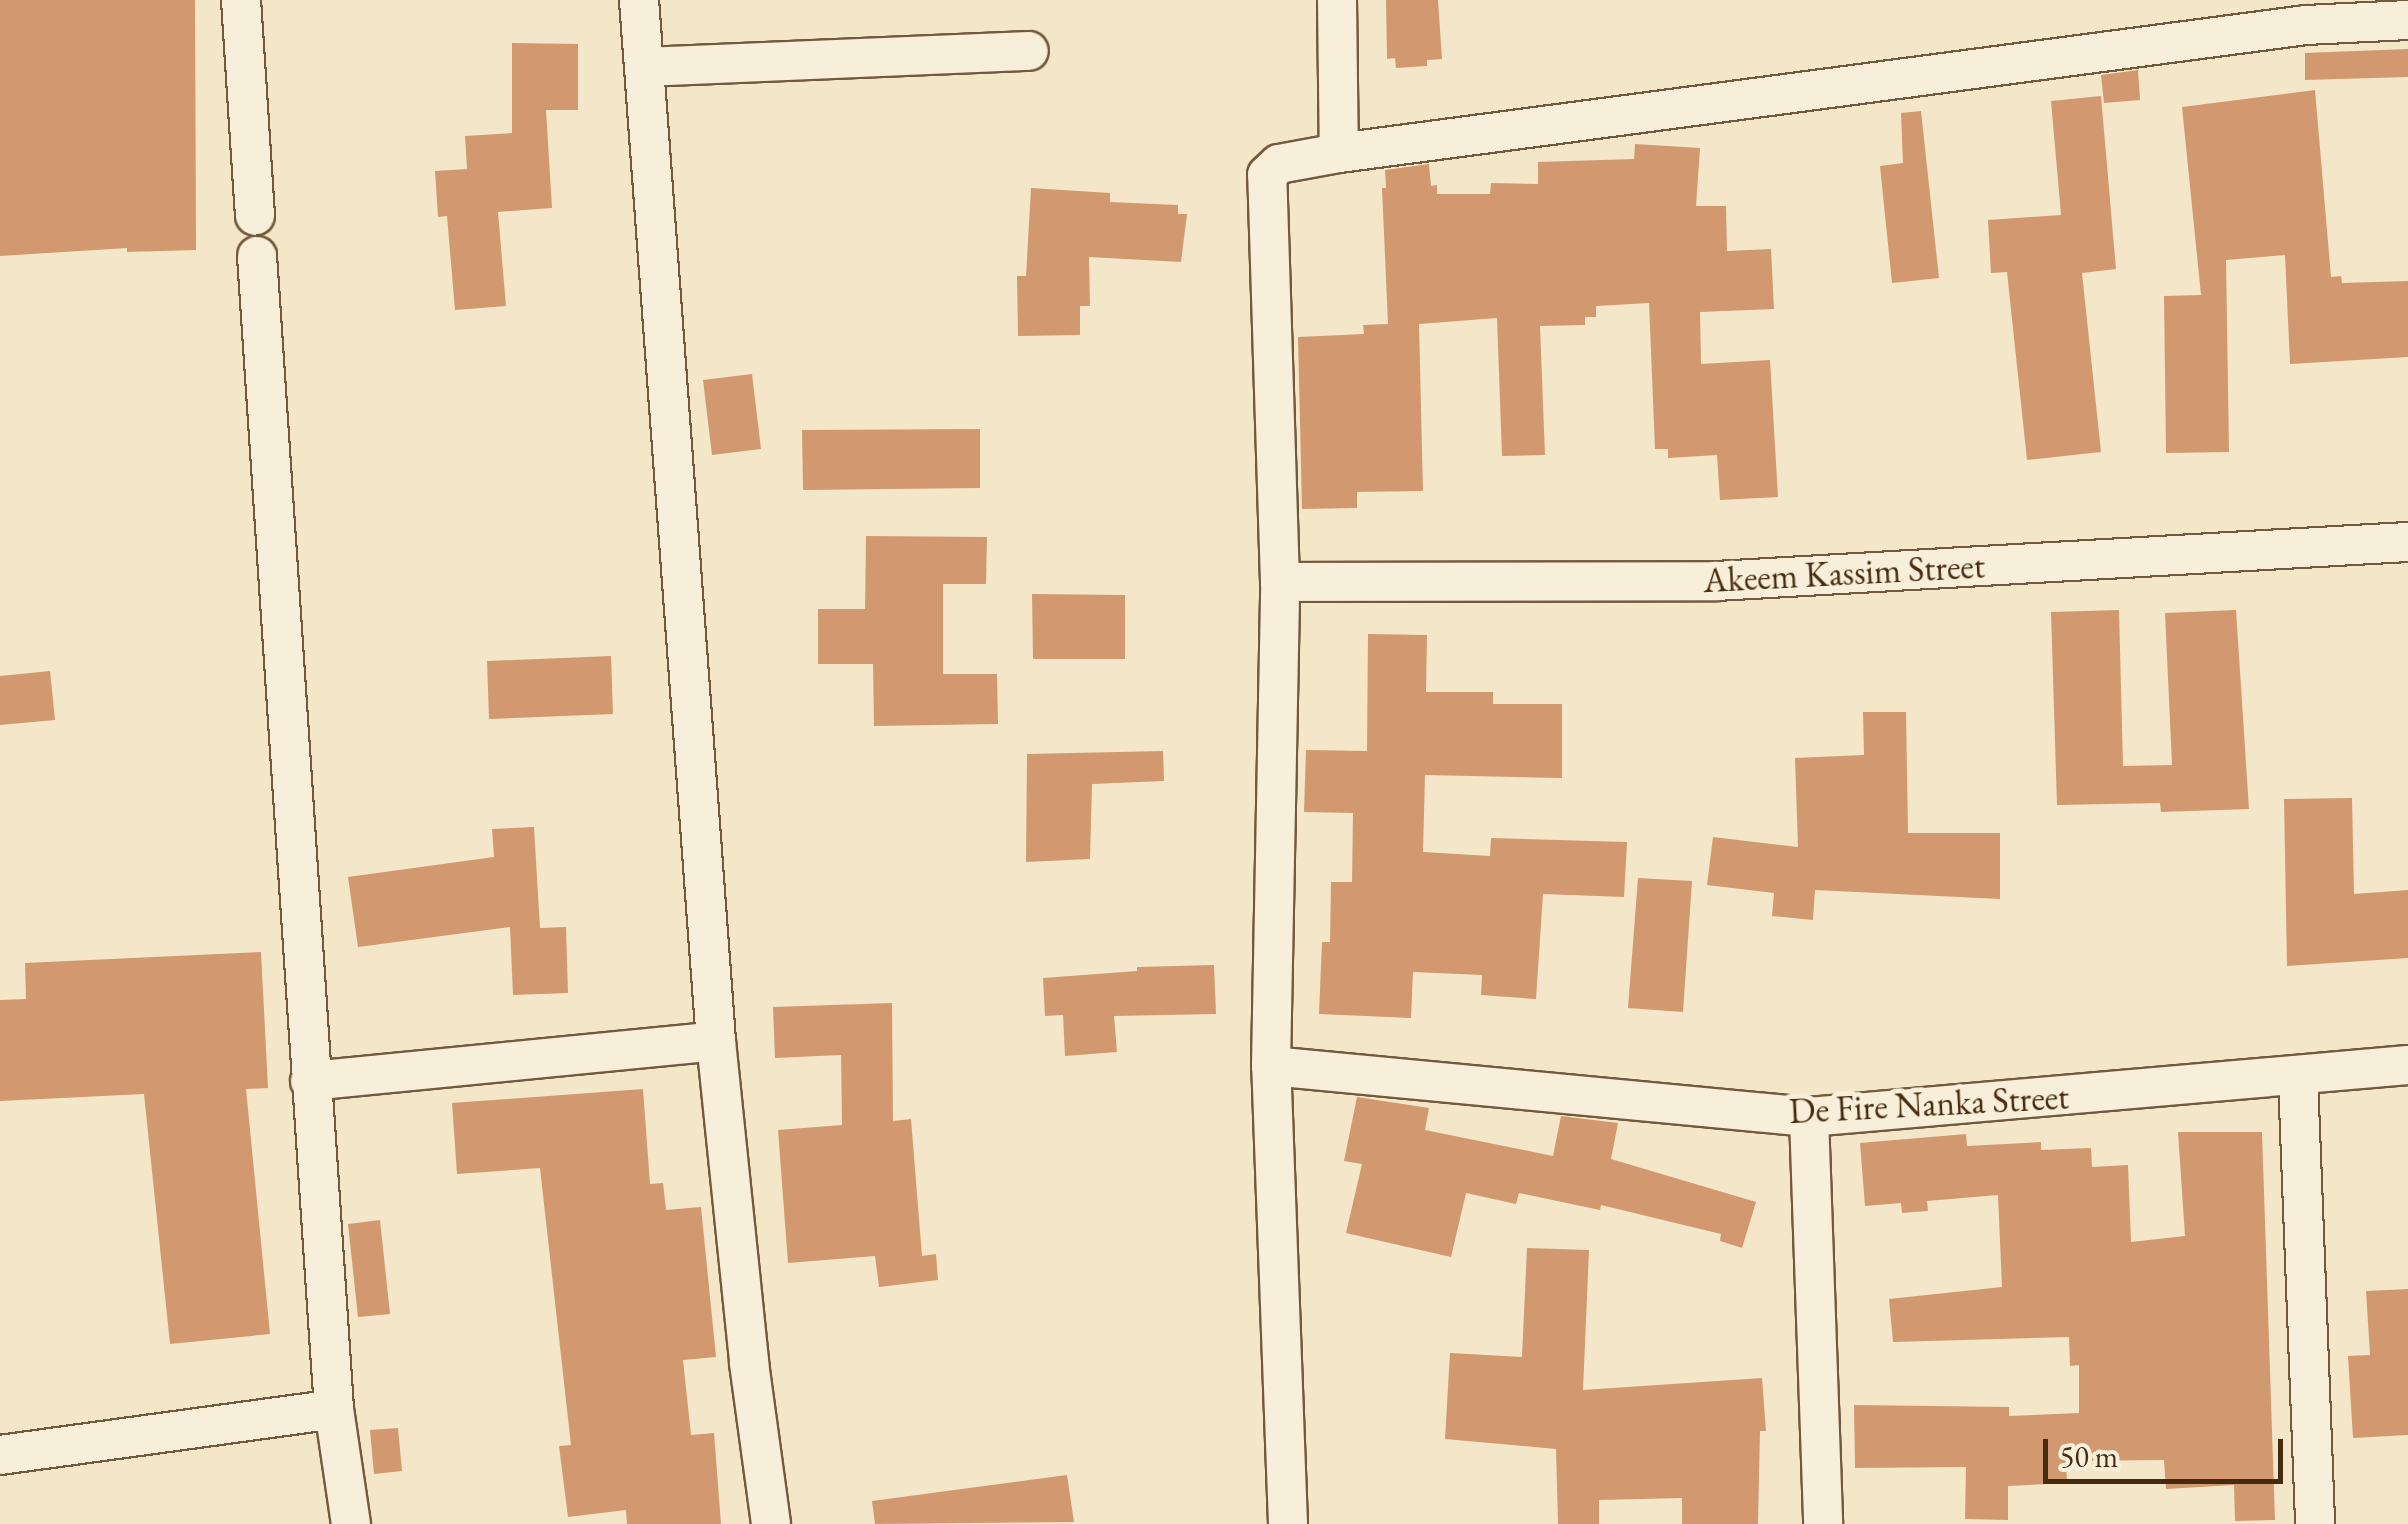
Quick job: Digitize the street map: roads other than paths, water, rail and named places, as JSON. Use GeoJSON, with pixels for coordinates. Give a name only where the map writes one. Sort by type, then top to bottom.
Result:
{"type":"FeatureCollection","features":[{"type":"Feature","properties":{"kind":"street"},"geometry":{"type":"LineString","coordinates":[[241,0],[255,216]]}},
{"type":"Feature","properties":{"kind":"street"},"geometry":{"type":"LineString","coordinates":[[640,0],[716,1041],[749,1363],[772,1524]]}},
{"type":"Feature","properties":{"kind":"street"},"geometry":{"type":"LineString","coordinates":[[1337,0],[1340,153]]}},
{"type":"Feature","properties":{"kind":"street"},"geometry":{"type":"LineString","coordinates":[[1288,1524],[1271,1066],[1280,582],[1265,190],[1268,175],[1279,164],[1340,153],[2306,25],[2408,20]]}},
{"type":"Feature","properties":{"kind":"street"},"geometry":{"type":"LineString","coordinates":[[646,67],[1029,51]]}},
{"type":"Feature","properties":{"kind":"street"},"geometry":{"type":"LineString","coordinates":[[257,256],[334,1409],[351,1524]]}},
{"type":"Feature","properties":{"kind":"street","name":"Akeem Kassim Street"},"geometry":{"type":"LineString","coordinates":[[1280,582],[1716,581],[2408,542]]}},
{"type":"Feature","properties":{"kind":"street"},"geometry":{"type":"LineString","coordinates":[[310,1081],[716,1041]]}},
{"type":"Feature","properties":{"kind":"street","name":"De Fire Nanka Street"},"geometry":{"type":"LineString","coordinates":[[1271,1066],[1809,1117],[2298,1078],[2408,1065]]}},
{"type":"Feature","properties":{"kind":"street"},"geometry":{"type":"LineString","coordinates":[[2298,1078],[2315,1524]]}},
{"type":"Feature","properties":{"kind":"street"},"geometry":{"type":"LineString","coordinates":[[1809,1117],[1824,1524]]}},
{"type":"Feature","properties":{"kind":"street"},"geometry":{"type":"LineString","coordinates":[[0,1455],[334,1409]]}}]}
